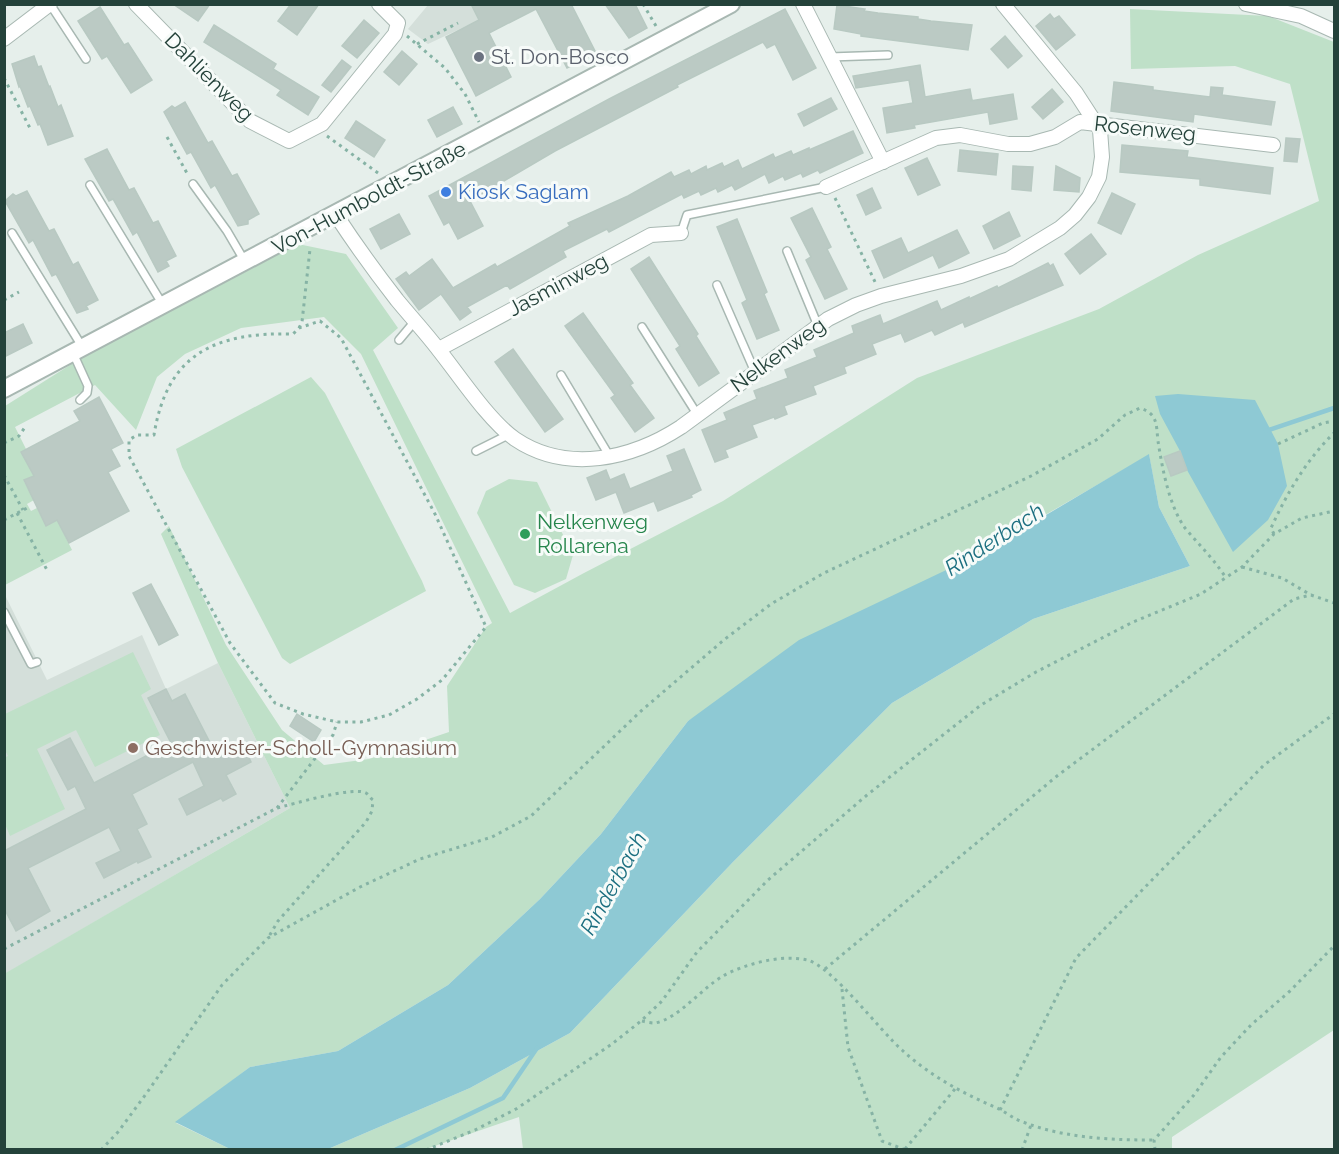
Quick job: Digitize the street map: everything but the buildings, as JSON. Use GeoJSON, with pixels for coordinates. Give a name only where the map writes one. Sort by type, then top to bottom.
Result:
{"type":"FeatureCollection","features":[{"type":"Feature","properties":{"kind":"street"},"geometry":{"type":"LineString","coordinates":[[4,39],[50,4]]}},
{"type":"Feature","properties":{"kind":"street","name":"Dahlienweg"},"geometry":{"type":"LineString","coordinates":[[136,4],[250,121],[289,141],[315,128]]}},
{"type":"Feature","properties":{"kind":"street"},"geometry":{"type":"LineString","coordinates":[[315,128],[322,124],[396,34],[398,23],[379,4]]}},
{"type":"Feature","properties":{"kind":"street","name":"Von-Humboldt-Straße"},"geometry":{"type":"LineString","coordinates":[[4,389],[731,4]]}},
{"type":"Feature","properties":{"kind":"street"},"geometry":{"type":"LineString","coordinates":[[802,4],[884,162]]}},
{"type":"Feature","properties":{"kind":"street","name":"Nelkenweg"},"geometry":{"type":"LineString","coordinates":[[336,215],[353,241],[439,349],[454,372],[510,434],[528,446],[556,457],[576,459],[610,457],[638,450],[660,441],[818,326],[856,305],[881,296],[961,276],[1001,262],[1027,250],[1075,215],[1089,197],[1099,177],[1102,142],[1097,123],[1076,93],[1004,4]]}},
{"type":"Feature","properties":{"kind":"street"},"geometry":{"type":"LineString","coordinates":[[1256,5],[1301,16],[1335,31]]}},
{"type":"Feature","properties":{"kind":"street","name":"Rosenweg"},"geometry":{"type":"LineString","coordinates":[[828,187],[936,138],[960,135],[1008,144],[1030,144],[1055,137],[1080,122],[1273,145]]}},
{"type":"Feature","properties":{"kind":"street","name":"Jasminweg"},"geometry":{"type":"LineString","coordinates":[[439,349],[651,235],[681,233]]}},
{"type":"Feature","properties":{"kind":"lane"},"geometry":{"type":"LineString","coordinates":[[50,4],[86,59]]}},
{"type":"Feature","properties":{"kind":"lane"},"geometry":{"type":"LineString","coordinates":[[830,57],[888,55]]}},
{"type":"Feature","properties":{"kind":"lane"},"geometry":{"type":"LineString","coordinates":[[193,184],[227,231],[245,263]]}},
{"type":"Feature","properties":{"kind":"lane"},"geometry":{"type":"LineString","coordinates":[[90,185],[164,305]]}},
{"type":"Feature","properties":{"kind":"lane"},"geometry":{"type":"LineString","coordinates":[[681,233],[687,215],[828,187]]}},
{"type":"Feature","properties":{"kind":"lane"},"geometry":{"type":"LineString","coordinates":[[12,233],[78,350],[88,386],[87,393],[80,400]]}},
{"type":"Feature","properties":{"kind":"lane"},"geometry":{"type":"LineString","coordinates":[[787,251],[818,326]]}},
{"type":"Feature","properties":{"kind":"lane"},"geometry":{"type":"LineString","coordinates":[[717,285],[755,372]]}},
{"type":"Feature","properties":{"kind":"lane"},"geometry":{"type":"LineString","coordinates":[[399,340],[416,321]]}},
{"type":"Feature","properties":{"kind":"lane"},"geometry":{"type":"LineString","coordinates":[[642,327],[698,414]]}},
{"type":"Feature","properties":{"kind":"lane"},"geometry":{"type":"LineString","coordinates":[[561,375],[610,457]]}},
{"type":"Feature","properties":{"kind":"lane"},"geometry":{"type":"LineString","coordinates":[[476,451],[510,434]]}},
{"type":"Feature","properties":{"kind":"lane"},"geometry":{"type":"LineString","coordinates":[[4,612],[18,630],[31,664],[37,662]]}},
{"type":"Feature","properties":{"kind":"path"},"geometry":{"type":"LineString","coordinates":[[643,4],[656,26]]}},
{"type":"Feature","properties":{"kind":"path"},"geometry":{"type":"LineString","coordinates":[[416,44],[458,22]]}},
{"type":"Feature","properties":{"kind":"path"},"geometry":{"type":"LineString","coordinates":[[397,28],[445,68],[465,94],[481,126]]}},
{"type":"Feature","properties":{"kind":"path"},"geometry":{"type":"LineString","coordinates":[[4,78],[31,130]]}},
{"type":"Feature","properties":{"kind":"path"},"geometry":{"type":"LineString","coordinates":[[315,128],[384,177]]}},
{"type":"Feature","properties":{"kind":"path"},"geometry":{"type":"LineString","coordinates":[[167,137],[193,184]]}},
{"type":"Feature","properties":{"kind":"path"},"geometry":{"type":"LineString","coordinates":[[828,187],[878,288]]}},
{"type":"Feature","properties":{"kind":"path"},"geometry":{"type":"LineString","coordinates":[[299,328],[320,321],[341,338],[435,514],[486,627],[442,680],[417,699],[389,715],[361,722],[337,722],[303,714],[275,703],[230,643],[129,456],[129,440],[137,435],[154,435],[157,412],[168,386],[182,367],[208,346],[268,333],[293,334],[299,328],[302,322],[310,249]]}},
{"type":"Feature","properties":{"kind":"path"},"geometry":{"type":"LineString","coordinates":[[4,300],[19,292]]}},
{"type":"Feature","properties":{"kind":"path"},"geometry":{"type":"LineString","coordinates":[[268,938],[360,887],[420,859],[492,837],[531,816],[642,711],[725,639],[771,604],[824,573],[1031,476],[1098,439],[1125,415],[1140,408],[1149,411],[1155,419],[1164,477],[1184,526],[1212,557],[1226,578]]}},
{"type":"Feature","properties":{"kind":"path"},"geometry":{"type":"LineString","coordinates":[[1278,444],[1323,423],[1335,421]]}},
{"type":"Feature","properties":{"kind":"path"},"geometry":{"type":"LineString","coordinates":[[4,443],[19,436],[25,427]]}},
{"type":"Feature","properties":{"kind":"path"},"geometry":{"type":"LineString","coordinates":[[1274,534],[1271,528],[1286,495],[1315,454],[1335,433]]}},
{"type":"Feature","properties":{"kind":"path"},"geometry":{"type":"LineString","coordinates":[[4,475],[23,510]]}},
{"type":"Feature","properties":{"kind":"path"},"geometry":{"type":"LineString","coordinates":[[4,520],[29,507]]}},
{"type":"Feature","properties":{"kind":"path"},"geometry":{"type":"LineString","coordinates":[[426,1149],[476,1130],[516,1108],[612,1044],[641,1021],[662,1001],[697,952],[768,880],[867,795],[981,705],[1036,672],[1133,622],[1201,594],[1242,567],[1274,534],[1302,518],[1335,511]]}},
{"type":"Feature","properties":{"kind":"path"},"geometry":{"type":"LineString","coordinates":[[18,513],[47,570]]}},
{"type":"Feature","properties":{"kind":"path"},"geometry":{"type":"LineString","coordinates":[[1242,567],[1282,578],[1311,595],[1335,603]]}},
{"type":"Feature","properties":{"kind":"path"},"geometry":{"type":"LineString","coordinates":[[825,969],[1057,776],[1294,599],[1311,595]]}},
{"type":"Feature","properties":{"kind":"path"},"geometry":{"type":"LineString","coordinates":[[1000,1110],[1076,958],[1264,765],[1335,714]]}},
{"type":"Feature","properties":{"kind":"path"},"geometry":{"type":"LineString","coordinates":[[277,808],[333,735],[337,722]]}},
{"type":"Feature","properties":{"kind":"path"},"geometry":{"type":"LineString","coordinates":[[4,949],[277,808],[354,791],[365,792],[373,800],[372,810],[366,822],[278,921],[268,938],[222,985],[118,1132],[101,1149]]}},
{"type":"Feature","properties":{"kind":"path"},"geometry":{"type":"LineString","coordinates":[[1155,1149],[1154,1140],[1194,1095],[1221,1057],[1251,1025],[1290,992],[1335,946]]}},
{"type":"Feature","properties":{"kind":"path"},"geometry":{"type":"LineString","coordinates":[[641,1021],[655,1023],[670,1017],[722,976],[749,966],[783,959],[808,960],[825,969],[902,1051],[954,1089],[1031,1125],[1097,1139],[1154,1140]]}},
{"type":"Feature","properties":{"kind":"path"},"geometry":{"type":"LineString","coordinates":[[842,987],[848,1047],[882,1141],[906,1149],[954,1089]]}},
{"type":"Feature","properties":{"kind":"path"},"geometry":{"type":"LineString","coordinates":[[1022,1149],[1031,1125]]}},
{"type":"Feature","properties":{"kind":"shaded area"},"geometry":{"type":"Polygon","coordinates":[[[428,5],[544,5],[489,33],[481,19],[428,44],[408,29],[428,5]]]}},
{"type":"Feature","properties":{"kind":"shaded area","name":"Geschwister-Scholl-Gymnasium"},"geometry":{"type":"Polygon","coordinates":[[[4,593],[47,680],[142,635],[166,689],[218,663],[290,808],[5,974],[4,593]]]}},
{"type":"Feature","properties":{"kind":"green space"},"geometry":{"type":"Polygon","coordinates":[[[1130,9],[1268,16],[1334,42],[1334,1030],[1172,1137],[1172,1149],[523,1149],[519,1117],[426,1149],[328,1149],[470,1088],[570,1033],[733,862],[892,703],[1033,619],[1190,566],[1159,507],[1149,455],[688,721],[601,834],[540,899],[448,985],[338,1051],[250,1067],[176,1123],[230,1149],[5,1149],[4,974],[290,808],[218,663],[161,534],[169,526],[226,645],[282,730],[324,765],[369,759],[449,732],[447,686],[486,627],[492,623],[361,354],[324,317],[241,328],[185,354],[157,377],[136,430],[95,385],[15,427],[26,449],[34,476],[24,481],[34,500],[27,504],[31,511],[37,508],[46,526],[57,520],[72,550],[5,585],[5,406],[78,360],[298,244],[346,254],[398,328],[373,350],[510,613],[723,501],[917,378],[1099,309],[1198,255],[1319,201],[1290,84],[1235,66],[1131,69],[1130,9]]]}},
{"type":"Feature","properties":{"kind":"green space"},"geometry":{"type":"Polygon","coordinates":[[[311,377],[325,393],[426,591],[290,664],[282,658],[182,467],[176,449],[311,377]]]}},
{"type":"Feature","properties":{"kind":"green space","name":"Nelkenweg Rollarena"},"geometry":{"type":"Polygon","coordinates":[[[509,479],[537,482],[573,555],[566,579],[535,593],[514,585],[477,513],[486,491],[509,479]]]}},
{"type":"Feature","properties":{"kind":"green space"},"geometry":{"type":"Polygon","coordinates":[[[133,652],[151,689],[141,695],[160,735],[95,767],[76,730],[37,749],[65,809],[10,836],[5,824],[4,758],[8,756],[5,750],[5,714],[133,652]]]}},
{"type":"Feature","properties":{"kind":"water"},"geometry":{"type":"Polygon","coordinates":[[[1178,394],[1255,400],[1278,444],[1287,486],[1268,520],[1233,552],[1187,470],[1180,451],[1160,414],[1155,396],[1178,394]]]}},
{"type":"Feature","properties":{"kind":"water"},"geometry":{"type":"Polygon","coordinates":[[[1149,454],[1159,507],[1190,566],[1033,619],[892,703],[733,862],[570,1033],[470,1088],[328,1149],[230,1149],[175,1122],[250,1067],[338,1051],[448,985],[540,899],[601,834],[688,721],[799,640],[982,553],[1149,454]]]}},
{"type":"Feature","properties":{"kind":"waterway","name":"Rinderbach"},"geometry":{"type":"LineString","coordinates":[[1266,431],[1334,408]]}},
{"type":"Feature","properties":{"kind":"waterway","name":"Rinderbach"},"geometry":{"type":"LineString","coordinates":[[395,1150],[503,1098],[537,1048]]}},
{"type":"Feature","properties":{"kind":"place","name":"St. Don-Bosco"},"geometry":{"type":"Point","coordinates":[479,57]}},
{"type":"Feature","properties":{"kind":"place","name":"Kiosk Saglam"},"geometry":{"type":"Point","coordinates":[446,192]}},
{"type":"Feature","properties":{"kind":"place","name":"Nelkenweg Rollarena"},"geometry":{"type":"Point","coordinates":[525,534]}},
{"type":"Feature","properties":{"kind":"place","name":"Geschwister-Scholl-Gymnasium"},"geometry":{"type":"Point","coordinates":[133,748]}}]}
